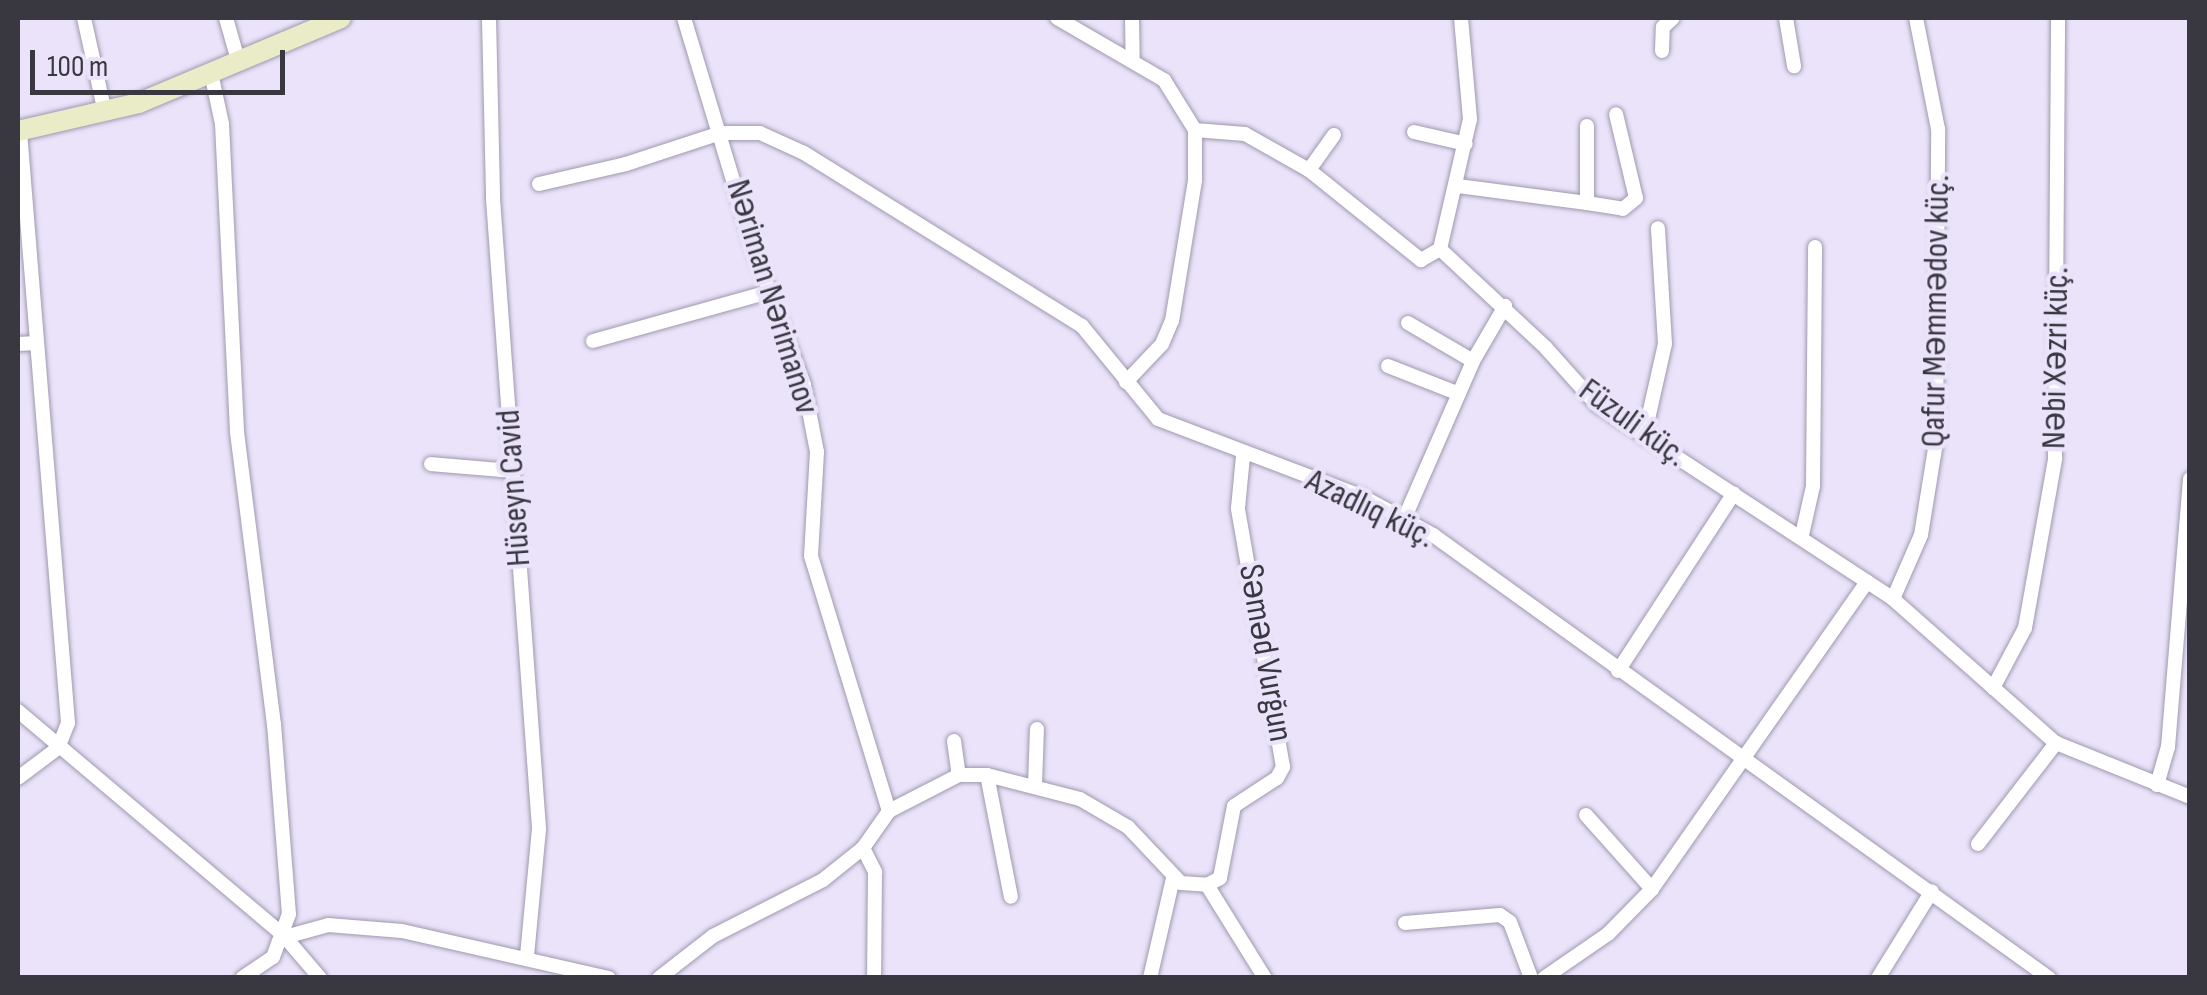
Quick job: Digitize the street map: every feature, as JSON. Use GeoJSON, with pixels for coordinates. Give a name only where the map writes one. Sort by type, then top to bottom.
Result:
{"type":"FeatureCollection","features":[{"type":"Feature","properties":{"kind":"street"},"geometry":{"type":"LineString","coordinates":[[84,18],[105,113]]}},
{"type":"Feature","properties":{"kind":"street"},"geometry":{"type":"LineString","coordinates":[[226,18],[238,60]]}},
{"type":"Feature","properties":{"kind":"street"},"geometry":{"type":"LineString","coordinates":[[18,778],[58,748],[68,723],[18,131],[105,113],[342,18]]}},
{"type":"Feature","properties":{"kind":"street","name":"Hüseyn Cavid"},"geometry":{"type":"LineString","coordinates":[[489,18],[493,198],[539,830],[527,957]]}},
{"type":"Feature","properties":{"kind":"street","name":"Nəriman Nərimanov"},"geometry":{"type":"LineString","coordinates":[[684,18],[813,422],[814,572],[888,811]]}},
{"type":"Feature","properties":{"kind":"street"},"geometry":{"type":"LineString","coordinates":[[1057,18],[1133,57],[1164,80],[1195,130],[1195,180],[1172,321],[1162,344],[1126,382]]}},
{"type":"Feature","properties":{"kind":"street"},"geometry":{"type":"LineString","coordinates":[[1132,18],[1133,57]]}},
{"type":"Feature","properties":{"kind":"street"},"geometry":{"type":"LineString","coordinates":[[1195,130],[1245,134],[1310,170],[1420,260],[1440,249],[1466,144],[1470,81],[1462,18]]}},
{"type":"Feature","properties":{"kind":"street"},"geometry":{"type":"LineString","coordinates":[[1662,51],[1663,28],[1673,18]]}},
{"type":"Feature","properties":{"kind":"street"},"geometry":{"type":"LineString","coordinates":[[1786,18],[1794,66]]}},
{"type":"Feature","properties":{"kind":"street","name":"Qafur Məmmədov küç."},"geometry":{"type":"LineString","coordinates":[[1893,599],[1922,535],[1936,442],[1938,129],[1916,18]]}},
{"type":"Feature","properties":{"kind":"street","name":"Nəbi Xəzri küç."},"geometry":{"type":"LineString","coordinates":[[1993,688],[2025,628],[2055,458],[2058,18]]}},
{"type":"Feature","properties":{"kind":"street"},"geometry":{"type":"LineString","coordinates":[[210,73],[222,124],[237,432],[274,724],[285,937],[273,957],[242,978]]}},
{"type":"Feature","properties":{"kind":"street"},"geometry":{"type":"LineString","coordinates":[[1458,186],[1623,209],[1636,198],[1616,114]]}},
{"type":"Feature","properties":{"kind":"street"},"geometry":{"type":"LineString","coordinates":[[1586,204],[1587,126]]}},
{"type":"Feature","properties":{"kind":"street"},"geometry":{"type":"LineString","coordinates":[[539,184],[626,164],[722,132]]}},
{"type":"Feature","properties":{"kind":"street","name":"Azadlıq küç."},"geometry":{"type":"LineString","coordinates":[[722,132],[760,133],[804,153],[1082,326],[1158,418],[1242,456],[1404,517],[2049,978]]}},
{"type":"Feature","properties":{"kind":"street"},"geometry":{"type":"LineString","coordinates":[[1414,132],[1466,144]]}},
{"type":"Feature","properties":{"kind":"street"},"geometry":{"type":"LineString","coordinates":[[1310,170],[1334,135]]}},
{"type":"Feature","properties":{"kind":"street"},"geometry":{"type":"LineString","coordinates":[[1644,437],[1665,344],[1658,228]]}},
{"type":"Feature","properties":{"kind":"street"},"geometry":{"type":"LineString","coordinates":[[1802,536],[1813,486],[1816,247]]}},
{"type":"Feature","properties":{"kind":"street","name":"Füzuli küç."},"geometry":{"type":"LineString","coordinates":[[1440,249],[1505,306],[1596,405],[1893,599],[2056,743],[2190,797]]}},
{"type":"Feature","properties":{"kind":"street"},"geometry":{"type":"LineString","coordinates":[[593,342],[769,292]]}},
{"type":"Feature","properties":{"kind":"street"},"geometry":{"type":"LineString","coordinates":[[1404,517],[1473,361],[1505,306]]}},
{"type":"Feature","properties":{"kind":"street"},"geometry":{"type":"LineString","coordinates":[[1408,323],[1473,361]]}},
{"type":"Feature","properties":{"kind":"street"},"geometry":{"type":"LineString","coordinates":[[18,344],[37,344]]}},
{"type":"Feature","properties":{"kind":"street"},"geometry":{"type":"LineString","coordinates":[[1388,366],[1459,394]]}},
{"type":"Feature","properties":{"kind":"street","name":"Səməd Vurğun"},"geometry":{"type":"LineString","coordinates":[[1207,885],[1225,870],[1234,806],[1278,778],[1284,767],[1238,508],[1242,456]]}},
{"type":"Feature","properties":{"kind":"street"},"geometry":{"type":"LineString","coordinates":[[431,464],[512,471]]}},
{"type":"Feature","properties":{"kind":"street"},"geometry":{"type":"LineString","coordinates":[[2157,786],[2168,747],[2190,479]]}},
{"type":"Feature","properties":{"kind":"street"},"geometry":{"type":"LineString","coordinates":[[1618,671],[1734,493]]}},
{"type":"Feature","properties":{"kind":"street"},"geometry":{"type":"LineString","coordinates":[[1544,978],[1608,934],[1652,889],[1745,762],[1867,582]]}},
{"type":"Feature","properties":{"kind":"street"},"geometry":{"type":"LineString","coordinates":[[18,710],[58,748],[285,937],[320,978]]}},
{"type":"Feature","properties":{"kind":"street"},"geometry":{"type":"LineString","coordinates":[[1035,785],[1037,729]]}},
{"type":"Feature","properties":{"kind":"street"},"geometry":{"type":"LineString","coordinates":[[954,741],[959,775]]}},
{"type":"Feature","properties":{"kind":"street"},"geometry":{"type":"LineString","coordinates":[[1978,844],[2056,743]]}},
{"type":"Feature","properties":{"kind":"street"},"geometry":{"type":"LineString","coordinates":[[659,978],[713,936],[822,880],[862,848],[888,811],[959,775],[987,775],[1035,785],[1115,816],[1173,878],[1207,885],[1265,978]]}},
{"type":"Feature","properties":{"kind":"street"},"geometry":{"type":"LineString","coordinates":[[987,775],[985,792],[1010,898]]}},
{"type":"Feature","properties":{"kind":"street"},"geometry":{"type":"LineString","coordinates":[[1586,815],[1652,889]]}},
{"type":"Feature","properties":{"kind":"street"},"geometry":{"type":"LineString","coordinates":[[862,848],[874,872],[874,978]]}},
{"type":"Feature","properties":{"kind":"street"},"geometry":{"type":"LineString","coordinates":[[1150,978],[1173,878]]}},
{"type":"Feature","properties":{"kind":"street"},"geometry":{"type":"LineString","coordinates":[[1878,978],[1932,891]]}},
{"type":"Feature","properties":{"kind":"street"},"geometry":{"type":"LineString","coordinates":[[1405,924],[1500,915],[1510,922],[1531,978]]}},
{"type":"Feature","properties":{"kind":"street"},"geometry":{"type":"LineString","coordinates":[[285,937],[350,925],[527,957],[610,978]]}}]}
